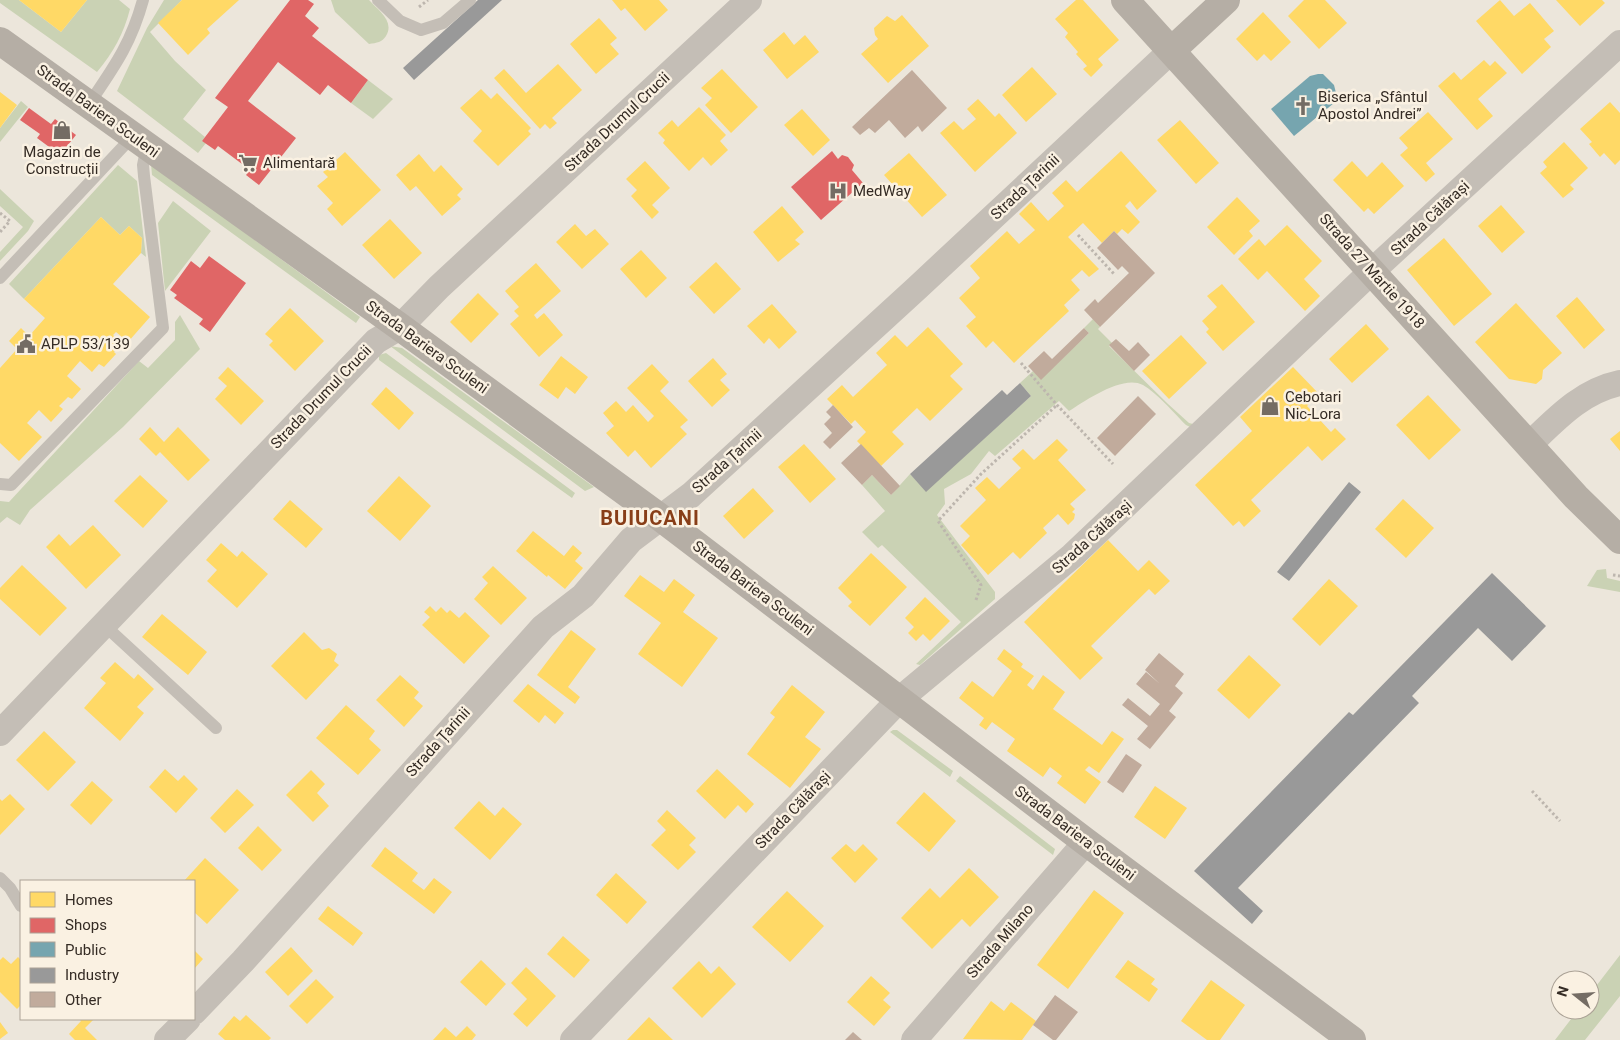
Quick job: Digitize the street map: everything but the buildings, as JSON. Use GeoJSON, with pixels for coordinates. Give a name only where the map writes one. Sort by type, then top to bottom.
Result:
{"type":"FeatureCollection","features":[{"type":"Feature","properties":{"kind":"main road","name":"Strada 27 Martie 1918"},"geometry":{"type":"LineString","coordinates":[[1125,0],[1530,444],[1576,497],[1620,540]]}},
{"type":"Feature","properties":{"kind":"main road","name":"Strada Țarinii"},"geometry":{"type":"LineString","coordinates":[[1172,50],[1226,0]]}},
{"type":"Feature","properties":{"kind":"main road","name":"Strada Bariera Sculeni"},"geometry":{"type":"LineString","coordinates":[[0,41],[400,327],[661,518],[1086,842],[1352,1040]]}},
{"type":"Feature","properties":{"kind":"street","name":"Strada Drumul Crucii"},"geometry":{"type":"LineString","coordinates":[[0,733],[376,341],[400,327],[439,287],[749,0]]}},
{"type":"Feature","properties":{"kind":"street","name":"Strada Călărași"},"geometry":{"type":"LineString","coordinates":[[573,1040],[900,699],[1080,550],[1372,272],[1620,43]]}},
{"type":"Feature","properties":{"kind":"street","name":"Strada Țarinii"},"geometry":{"type":"LineString","coordinates":[[195,1011],[243,961],[542,628],[583,596],[631,540],[691,495],[917,288],[1172,50]]}},
{"type":"Feature","properties":{"kind":"street"},"geometry":{"type":"LineString","coordinates":[[1530,444],[1572,405],[1593,392],[1620,384]]}},
{"type":"Feature","properties":{"kind":"street","name":"Strada Milano"},"geometry":{"type":"LineString","coordinates":[[914,1040],[1086,842]]}},
{"type":"Feature","properties":{"kind":"street"},"geometry":{"type":"LineString","coordinates":[[167,1040],[187,1020]]}},
{"type":"Feature","properties":{"kind":"lane"},"geometry":{"type":"LineString","coordinates":[[88,104],[130,41],[143,0]]}},
{"type":"Feature","properties":{"kind":"lane"},"geometry":{"type":"LineString","coordinates":[[378,0],[400,21],[421,30],[443,23],[470,0]]}},
{"type":"Feature","properties":{"kind":"lane"},"geometry":{"type":"LineString","coordinates":[[0,278],[140,141]]}},
{"type":"Feature","properties":{"kind":"lane"},"geometry":{"type":"LineString","coordinates":[[0,484],[11,485],[163,328],[140,141]]}},
{"type":"Feature","properties":{"kind":"lane"},"geometry":{"type":"LineString","coordinates":[[103,624],[216,728]]}},
{"type":"Feature","properties":{"kind":"lane"},"geometry":{"type":"LineString","coordinates":[[0,878],[10,888],[20,904]]}},
{"type":"Feature","properties":{"kind":"path"},"geometry":{"type":"LineString","coordinates":[[0,213],[10,221],[0,232]]}},
{"type":"Feature","properties":{"kind":"path"},"geometry":{"type":"LineString","coordinates":[[1078,235],[1114,274]]}},
{"type":"Feature","properties":{"kind":"path"},"geometry":{"type":"LineString","coordinates":[[1021,363],[1057,405],[1113,464]]}},
{"type":"Feature","properties":{"kind":"path"},"geometry":{"type":"LineString","coordinates":[[977,634],[973,610],[981,585],[938,521],[981,474],[1057,405]]}},
{"type":"Feature","properties":{"kind":"path"},"geometry":{"type":"LineString","coordinates":[[1613,575],[1620,576]]}},
{"type":"Feature","properties":{"kind":"path"},"geometry":{"type":"LineString","coordinates":[[1532,791],[1560,821]]}},
{"type":"Feature","properties":{"kind":"green space"},"geometry":{"type":"Polygon","coordinates":[[[0,0],[19,0],[61,32],[87,0],[119,0],[130,9],[125,26],[117,42],[97,72],[0,3],[0,0]]]}},
{"type":"Feature","properties":{"kind":"green space"},"geometry":{"type":"Polygon","coordinates":[[[164,0],[182,0],[150,32],[175,61],[206,90],[183,119],[205,137],[202,141],[206,143],[198,153],[117,91],[147,28],[164,0]]]}},
{"type":"Feature","properties":{"kind":"green space"},"geometry":{"type":"Polygon","coordinates":[[[331,0],[369,0],[387,21],[388,31],[386,36],[379,42],[369,44],[335,12],[331,0]]]}},
{"type":"Feature","properties":{"kind":"green space"},"geometry":{"type":"Polygon","coordinates":[[[368,80],[393,99],[373,119],[351,103],[368,80]]]}},
{"type":"Feature","properties":{"kind":"green space"},"geometry":{"type":"Polygon","coordinates":[[[21,101],[28,107],[0,142],[0,128],[21,101]]]}},
{"type":"Feature","properties":{"kind":"green space"},"geometry":{"type":"Polygon","coordinates":[[[151,164],[360,317],[356,323],[152,175],[151,164]]]}},
{"type":"Feature","properties":{"kind":"green space"},"geometry":{"type":"Polygon","coordinates":[[[118,165],[137,181],[146,257],[141,253],[142,238],[129,226],[120,235],[101,217],[24,299],[9,284],[118,165]]]}},
{"type":"Feature","properties":{"kind":"green space"},"geometry":{"type":"Polygon","coordinates":[[[0,189],[34,221],[28,231],[0,261],[0,252],[23,227],[0,206],[0,189]]]}},
{"type":"Feature","properties":{"kind":"green space"},"geometry":{"type":"Polygon","coordinates":[[[173,201],[211,231],[165,291],[158,223],[173,201]]]}},
{"type":"Feature","properties":{"kind":"green space"},"geometry":{"type":"Polygon","coordinates":[[[180,315],[200,349],[123,427],[30,510],[20,525],[7,517],[0,523],[0,501],[9,502],[139,361],[148,368],[175,340],[175,322],[180,315]]]}},
{"type":"Feature","properties":{"kind":"green space"},"geometry":{"type":"Polygon","coordinates":[[[1093,319],[1100,327],[1098,329],[1112,343],[1109,346],[1168,404],[1189,423],[1193,424],[1190,427],[1186,425],[1160,398],[1143,385],[1125,383],[1094,395],[1069,411],[1059,401],[995,456],[989,451],[971,474],[944,489],[945,504],[937,515],[995,592],[995,599],[920,665],[916,664],[961,622],[882,545],[878,548],[862,532],[885,511],[862,485],[872,475],[891,495],[910,474],[926,491],[1031,396],[1020,383],[1033,371],[1041,379],[1089,333],[1084,328],[1093,319]]]}},
{"type":"Feature","properties":{"kind":"green space"},"geometry":{"type":"Polygon","coordinates":[[[390,346],[402,348],[594,487],[585,491],[390,346]]]}},
{"type":"Feature","properties":{"kind":"green space"},"geometry":{"type":"Polygon","coordinates":[[[386,353],[575,493],[572,498],[379,360],[379,355],[386,353]]]}},
{"type":"Feature","properties":{"kind":"green space"},"geometry":{"type":"Polygon","coordinates":[[[1606,569],[1607,578],[1620,581],[1620,592],[1587,586],[1597,570],[1606,569]]]}},
{"type":"Feature","properties":{"kind":"green space"},"geometry":{"type":"Polygon","coordinates":[[[897,730],[953,771],[950,777],[890,732],[897,730]]]}},
{"type":"Feature","properties":{"kind":"green space"},"geometry":{"type":"Polygon","coordinates":[[[960,776],[1055,849],[1053,855],[956,781],[960,776]]]}},
{"type":"Feature","properties":{"kind":"green space"},"geometry":{"type":"Polygon","coordinates":[[[1620,955],[1620,996],[1585,1040],[1555,1040],[1570,1020],[1600,1020],[1600,981],[1620,955]]]}},
{"type":"Feature","properties":{"kind":"place","name":"Biserica „Sfântul Apostol Andrei”"},"geometry":{"type":"Point","coordinates":[1303,106]}},
{"type":"Feature","properties":{"kind":"place","name":"Magazin de Construcții"},"geometry":{"type":"Point","coordinates":[62,130]}},
{"type":"Feature","properties":{"kind":"place","name":"Alimentară"},"geometry":{"type":"Point","coordinates":[248,163]}},
{"type":"Feature","properties":{"kind":"place","name":"MedWay"},"geometry":{"type":"Point","coordinates":[838,191]}},
{"type":"Feature","properties":{"kind":"place","name":"APLP 53/139"},"geometry":{"type":"Point","coordinates":[26,344]}},
{"type":"Feature","properties":{"kind":"place","name":"Cebotari Nic-Lora"},"geometry":{"type":"Point","coordinates":[1270,406]}},
{"type":"Feature","properties":{"kind":"district","name":"BUIUCANI"},"geometry":{"type":"Point","coordinates":[650,518]}}]}
